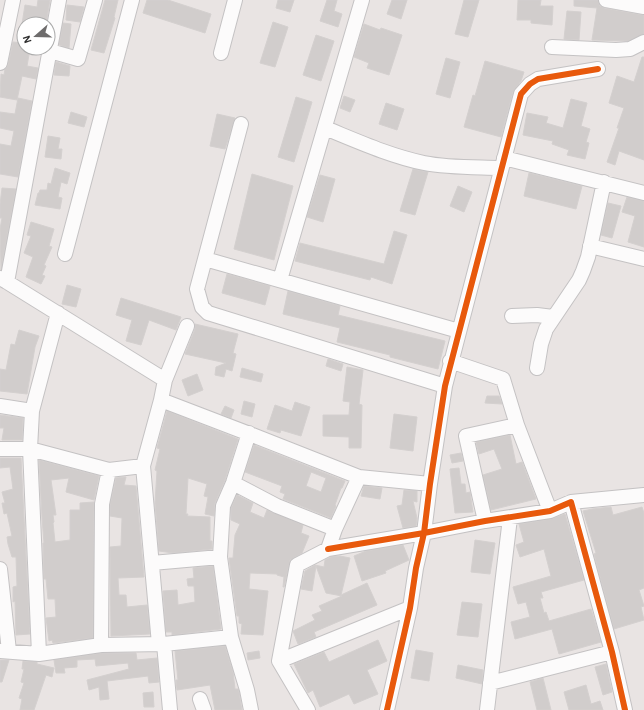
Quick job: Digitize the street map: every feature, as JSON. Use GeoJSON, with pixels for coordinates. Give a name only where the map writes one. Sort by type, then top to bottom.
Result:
{"type":"FeatureCollection","features":[{"type":"Feature","properties":{"kind":"street"},"geometry":{"type":"LineString","coordinates":[[0,62],[13,0]]}},
{"type":"Feature","properties":{"kind":"street"},"geometry":{"type":"LineString","coordinates":[[56,17],[59,0]]}},
{"type":"Feature","properties":{"kind":"street"},"geometry":{"type":"LineString","coordinates":[[56,53],[78,59],[95,0]]}},
{"type":"Feature","properties":{"kind":"street"},"geometry":{"type":"LineString","coordinates":[[65,254],[132,0]]}},
{"type":"Feature","properties":{"kind":"street"},"geometry":{"type":"LineString","coordinates":[[221,53],[235,0]]}},
{"type":"Feature","properties":{"kind":"street"},"geometry":{"type":"LineString","coordinates":[[280,280],[362,0]]}},
{"type":"Feature","properties":{"kind":"street"},"geometry":{"type":"LineString","coordinates":[[606,0],[644,7]]}},
{"type":"Feature","properties":{"kind":"street"},"geometry":{"type":"LineString","coordinates":[[552,47],[616,50],[630,49],[644,42]]}},
{"type":"Feature","properties":{"kind":"street"},"geometry":{"type":"LineString","coordinates":[[49,56],[4,280],[165,380]]}},
{"type":"Feature","properties":{"kind":"street"},"geometry":{"type":"LineString","coordinates":[[387,710],[410,608],[416,568],[424,533],[430,484],[450,362],[521,94],[530,84],[538,79],[598,69]]}},
{"type":"Feature","properties":{"kind":"street"},"geometry":{"type":"LineString","coordinates":[[241,124],[197,289],[202,307],[208,313],[445,386]]}},
{"type":"Feature","properties":{"kind":"street"},"geometry":{"type":"LineString","coordinates":[[325,128],[392,155],[425,163],[441,166],[503,163],[604,182],[644,192]]}},
{"type":"Feature","properties":{"kind":"street"},"geometry":{"type":"LineString","coordinates":[[537,368],[540,344],[546,329],[579,280],[583,271],[604,182]]}},
{"type":"Feature","properties":{"kind":"street"},"geometry":{"type":"LineString","coordinates":[[590,246],[644,258]]}},
{"type":"Feature","properties":{"kind":"street"},"geometry":{"type":"LineString","coordinates":[[205,259],[459,331]]}},
{"type":"Feature","properties":{"kind":"street"},"geometry":{"type":"LineString","coordinates":[[39,654],[30,449],[32,411],[58,313]]}},
{"type":"Feature","properties":{"kind":"street"},"geometry":{"type":"LineString","coordinates":[[512,316],[537,314],[553,317]]}},
{"type":"Feature","properties":{"kind":"street"},"geometry":{"type":"LineString","coordinates":[[170,710],[152,563],[143,466],[165,380],[187,326]]}},
{"type":"Feature","properties":{"kind":"street"},"geometry":{"type":"LineString","coordinates":[[450,362],[503,379],[517,425],[550,511]]}},
{"type":"Feature","properties":{"kind":"street"},"geometry":{"type":"LineString","coordinates":[[161,400],[359,477],[430,484]]}},
{"type":"Feature","properties":{"kind":"street"},"geometry":{"type":"LineString","coordinates":[[0,406],[32,411]]}},
{"type":"Feature","properties":{"kind":"street"},"geometry":{"type":"LineString","coordinates":[[485,521],[466,436],[517,425]]}},
{"type":"Feature","properties":{"kind":"street"},"geometry":{"type":"LineString","coordinates":[[249,433],[233,483],[223,506],[220,557],[231,637],[247,690],[251,710]]}},
{"type":"Feature","properties":{"kind":"street"},"geometry":{"type":"LineString","coordinates":[[0,450],[30,449],[109,470],[143,466]]}},
{"type":"Feature","properties":{"kind":"street"},"geometry":{"type":"LineString","coordinates":[[101,645],[102,504],[109,470]]}},
{"type":"Feature","properties":{"kind":"street"},"geometry":{"type":"LineString","coordinates":[[328,549],[334,528],[359,477]]}},
{"type":"Feature","properties":{"kind":"street"},"geometry":{"type":"LineString","coordinates":[[233,483],[277,506],[334,528]]}},
{"type":"Feature","properties":{"kind":"street"},"geometry":{"type":"LineString","coordinates":[[308,710],[279,661],[297,565],[328,549],[550,511],[571,502],[644,494]]}},
{"type":"Feature","properties":{"kind":"street"},"geometry":{"type":"LineString","coordinates":[[571,502],[612,652],[625,710]]}},
{"type":"Feature","properties":{"kind":"street"},"geometry":{"type":"LineString","coordinates":[[486,710],[510,518]]}},
{"type":"Feature","properties":{"kind":"street"},"geometry":{"type":"LineString","coordinates":[[152,563],[220,557]]}},
{"type":"Feature","properties":{"kind":"street"},"geometry":{"type":"LineString","coordinates":[[0,569],[5,651],[39,654],[101,645],[161,644],[231,637]]}},
{"type":"Feature","properties":{"kind":"street"},"geometry":{"type":"LineString","coordinates":[[279,661],[410,608]]}},
{"type":"Feature","properties":{"kind":"street"},"geometry":{"type":"LineString","coordinates":[[490,683],[612,652]]}},
{"type":"Feature","properties":{"kind":"building"},"geometry":{"type":"Polygon","coordinates":[[[38,0],[50,0],[47,16],[23,16],[25,5],[37,7],[38,0]]]}},
{"type":"Feature","properties":{"kind":"building"},"geometry":{"type":"Polygon","coordinates":[[[105,0],[118,0],[115,18],[104,53],[91,50],[105,0]]]}},
{"type":"Feature","properties":{"kind":"building"},"geometry":{"type":"Polygon","coordinates":[[[147,0],[168,0],[211,14],[205,33],[143,13],[147,0]]]}},
{"type":"Feature","properties":{"kind":"building"},"geometry":{"type":"Polygon","coordinates":[[[278,0],[294,0],[290,12],[276,8],[278,0]]]}},
{"type":"Feature","properties":{"kind":"building"},"geometry":{"type":"Polygon","coordinates":[[[327,0],[337,0],[334,11],[342,14],[338,27],[320,21],[327,0]]]}},
{"type":"Feature","properties":{"kind":"building"},"geometry":{"type":"Polygon","coordinates":[[[392,0],[407,0],[401,19],[387,14],[392,0]]]}},
{"type":"Feature","properties":{"kind":"building"},"geometry":{"type":"Polygon","coordinates":[[[464,0],[479,0],[468,37],[455,34],[464,0]]]}},
{"type":"Feature","properties":{"kind":"building"},"geometry":{"type":"Polygon","coordinates":[[[518,0],[541,0],[540,6],[553,6],[552,25],[531,23],[531,20],[517,20],[518,0]]]}},
{"type":"Feature","properties":{"kind":"building"},"geometry":{"type":"Polygon","coordinates":[[[574,0],[598,0],[600,6],[604,8],[644,15],[644,34],[628,41],[592,40],[597,8],[574,6],[574,0]]]}},
{"type":"Feature","properties":{"kind":"building"},"geometry":{"type":"Polygon","coordinates":[[[67,5],[84,7],[80,22],[66,20],[67,5]]]}},
{"type":"Feature","properties":{"kind":"building"},"geometry":{"type":"Polygon","coordinates":[[[567,11],[581,12],[579,40],[564,39],[567,11]]]}},
{"type":"Feature","properties":{"kind":"building"},"geometry":{"type":"Polygon","coordinates":[[[273,22],[288,27],[275,67],[260,63],[273,22]]]}},
{"type":"Feature","properties":{"kind":"building"},"geometry":{"type":"Polygon","coordinates":[[[63,23],[71,24],[69,48],[59,45],[63,23]]]}},
{"type":"Feature","properties":{"kind":"building"},"geometry":{"type":"Polygon","coordinates":[[[364,24],[380,30],[381,28],[402,35],[389,75],[367,68],[369,63],[354,57],[364,24]]]}},
{"type":"Feature","properties":{"kind":"building"},"geometry":{"type":"Polygon","coordinates":[[[316,35],[334,41],[321,81],[303,75],[316,35]]]}},
{"type":"Feature","properties":{"kind":"building"},"geometry":{"type":"Polygon","coordinates":[[[13,42],[16,42],[16,56],[29,56],[27,66],[38,68],[36,79],[22,76],[17,100],[0,97],[1,74],[4,75],[5,69],[8,65],[13,42]]]}},
{"type":"Feature","properties":{"kind":"building"},"geometry":{"type":"Polygon","coordinates":[[[642,57],[644,57],[644,160],[619,151],[615,165],[607,162],[619,128],[617,128],[624,108],[609,103],[617,76],[634,82],[642,57]]]}},
{"type":"Feature","properties":{"kind":"building"},"geometry":{"type":"Polygon","coordinates":[[[446,58],[460,62],[450,98],[436,94],[446,58]]]}},
{"type":"Feature","properties":{"kind":"building"},"geometry":{"type":"Polygon","coordinates":[[[485,61],[524,72],[521,81],[513,92],[501,137],[464,127],[485,61]]]}},
{"type":"Feature","properties":{"kind":"building"},"geometry":{"type":"Polygon","coordinates":[[[56,62],[70,66],[69,76],[54,75],[56,62]]]}},
{"type":"Feature","properties":{"kind":"building"},"geometry":{"type":"Polygon","coordinates":[[[344,96],[355,100],[350,112],[340,108],[344,96]]]}},
{"type":"Feature","properties":{"kind":"building"},"geometry":{"type":"Polygon","coordinates":[[[296,97],[312,102],[294,162],[278,157],[296,97]]]}},
{"type":"Feature","properties":{"kind":"building"},"geometry":{"type":"Polygon","coordinates":[[[18,98],[32,101],[18,177],[0,174],[0,144],[11,146],[14,131],[0,128],[0,112],[15,114],[18,98]]]}},
{"type":"Feature","properties":{"kind":"building"},"geometry":{"type":"Polygon","coordinates":[[[571,99],[587,103],[581,126],[590,129],[586,142],[589,143],[585,159],[567,155],[569,150],[552,144],[553,141],[523,135],[527,113],[548,117],[546,123],[563,128],[571,99]]]}},
{"type":"Feature","properties":{"kind":"building"},"geometry":{"type":"Polygon","coordinates":[[[386,103],[404,109],[397,130],[379,124],[386,103]]]}},
{"type":"Feature","properties":{"kind":"building"},"geometry":{"type":"Polygon","coordinates":[[[71,112],[87,117],[84,127],[68,123],[71,112]]]}},
{"type":"Feature","properties":{"kind":"building"},"geometry":{"type":"Polygon","coordinates":[[[217,114],[235,118],[225,149],[210,146],[217,114]]]}},
{"type":"Feature","properties":{"kind":"building"},"geometry":{"type":"Polygon","coordinates":[[[48,136],[60,138],[58,149],[62,149],[61,159],[45,157],[48,136]]]}},
{"type":"Feature","properties":{"kind":"building"},"geometry":{"type":"Polygon","coordinates":[[[55,168],[70,173],[67,184],[61,182],[58,197],[62,198],[60,209],[35,205],[40,190],[47,190],[48,183],[51,184],[55,168]]]}},
{"type":"Feature","properties":{"kind":"building"},"geometry":{"type":"Polygon","coordinates":[[[413,169],[428,172],[415,215],[400,211],[413,169]]]}},
{"type":"Feature","properties":{"kind":"building"},"geometry":{"type":"Polygon","coordinates":[[[529,173],[582,186],[576,209],[524,196],[529,173]]]}},
{"type":"Feature","properties":{"kind":"building"},"geometry":{"type":"Polygon","coordinates":[[[252,174],[293,186],[274,260],[234,249],[252,174]]]}},
{"type":"Feature","properties":{"kind":"building"},"geometry":{"type":"Polygon","coordinates":[[[320,175],[335,179],[323,222],[307,217],[320,175]]]}},
{"type":"Feature","properties":{"kind":"building"},"geometry":{"type":"Polygon","coordinates":[[[458,186],[472,192],[464,212],[450,206],[458,186]]]}},
{"type":"Feature","properties":{"kind":"building"},"geometry":{"type":"Polygon","coordinates":[[[2,188],[16,189],[1,270],[0,229],[2,218],[0,218],[0,204],[2,188]]]}},
{"type":"Feature","properties":{"kind":"building"},"geometry":{"type":"Polygon","coordinates":[[[627,197],[644,201],[644,247],[628,242],[635,216],[622,212],[627,197]]]}},
{"type":"Feature","properties":{"kind":"building"},"geometry":{"type":"Polygon","coordinates":[[[608,203],[621,206],[612,238],[601,235],[608,203]]]}},
{"type":"Feature","properties":{"kind":"building"},"geometry":{"type":"Polygon","coordinates":[[[31,222],[54,229],[49,246],[52,247],[44,265],[46,266],[42,275],[45,276],[41,284],[26,277],[33,257],[24,253],[31,236],[27,235],[31,222]]]}},
{"type":"Feature","properties":{"kind":"building"},"geometry":{"type":"Polygon","coordinates":[[[394,231],[407,235],[392,284],[371,277],[370,280],[295,261],[300,243],[384,264],[394,231]]]}},
{"type":"Feature","properties":{"kind":"building"},"geometry":{"type":"Polygon","coordinates":[[[227,274],[270,286],[265,305],[222,293],[227,274]]]}},
{"type":"Feature","properties":{"kind":"building"},"geometry":{"type":"Polygon","coordinates":[[[67,285],[81,289],[76,307],[62,304],[67,285]]]}},
{"type":"Feature","properties":{"kind":"building"},"geometry":{"type":"Polygon","coordinates":[[[288,291],[340,306],[338,315],[445,341],[438,369],[337,342],[340,328],[283,314],[288,291]]]}},
{"type":"Feature","properties":{"kind":"building"},"geometry":{"type":"Polygon","coordinates":[[[121,298],[181,317],[176,330],[149,320],[141,345],[126,341],[132,320],[116,315],[121,298]]]}},
{"type":"Feature","properties":{"kind":"building"},"geometry":{"type":"Polygon","coordinates":[[[195,324],[238,334],[233,353],[236,354],[232,371],[226,369],[224,377],[215,375],[216,367],[226,363],[185,354],[195,329],[195,324]]]}},
{"type":"Feature","properties":{"kind":"building"},"geometry":{"type":"Polygon","coordinates":[[[19,330],[39,336],[35,347],[27,394],[0,391],[0,369],[6,370],[11,344],[15,345],[19,330]]]}},
{"type":"Feature","properties":{"kind":"building"},"geometry":{"type":"Polygon","coordinates":[[[328,359],[343,364],[341,371],[326,366],[328,359]]]}},
{"type":"Feature","properties":{"kind":"building"},"geometry":{"type":"Polygon","coordinates":[[[347,367],[363,370],[359,404],[362,405],[361,448],[349,448],[349,437],[323,436],[323,415],[349,415],[350,402],[343,401],[347,367]]]}},
{"type":"Feature","properties":{"kind":"building"},"geometry":{"type":"Polygon","coordinates":[[[242,368],[263,374],[261,382],[240,377],[242,368]]]}},
{"type":"Feature","properties":{"kind":"building"},"geometry":{"type":"Polygon","coordinates":[[[197,374],[203,390],[188,396],[182,380],[197,374]]]}},
{"type":"Feature","properties":{"kind":"building"},"geometry":{"type":"Polygon","coordinates":[[[487,396],[499,396],[502,404],[485,403],[487,396]]]}},
{"type":"Feature","properties":{"kind":"building"},"geometry":{"type":"Polygon","coordinates":[[[244,401],[255,404],[252,417],[241,414],[244,401]]]}},
{"type":"Feature","properties":{"kind":"building"},"geometry":{"type":"Polygon","coordinates":[[[295,402],[310,407],[301,436],[281,430],[280,433],[267,429],[275,405],[292,411],[295,402]]]}},
{"type":"Feature","properties":{"kind":"building"},"geometry":{"type":"Polygon","coordinates":[[[225,406],[234,410],[231,418],[221,414],[225,406]]]}},
{"type":"Feature","properties":{"kind":"building"},"geometry":{"type":"Polygon","coordinates":[[[167,411],[238,439],[225,480],[215,503],[214,516],[205,514],[208,497],[204,496],[207,484],[188,478],[186,514],[188,514],[187,516],[210,517],[210,541],[212,541],[212,549],[173,553],[159,551],[155,503],[157,471],[155,470],[160,449],[157,448],[167,411]]]}},
{"type":"Feature","properties":{"kind":"building"},"geometry":{"type":"Polygon","coordinates":[[[394,414],[417,417],[413,451],[390,448],[394,414]]]}},
{"type":"Feature","properties":{"kind":"building"},"geometry":{"type":"Polygon","coordinates":[[[0,415],[23,418],[22,440],[2,440],[4,428],[0,428],[0,415]]]}},
{"type":"Feature","properties":{"kind":"building"},"geometry":{"type":"Polygon","coordinates":[[[510,435],[516,464],[522,462],[536,499],[491,510],[483,475],[502,469],[494,449],[479,454],[476,442],[510,435]]]}},
{"type":"Feature","properties":{"kind":"building"},"geometry":{"type":"Polygon","coordinates":[[[254,445],[345,481],[341,488],[331,518],[283,499],[285,494],[280,492],[282,486],[245,472],[254,445]],[[311,472],[306,486],[321,492],[326,478],[311,472]]]}},
{"type":"Feature","properties":{"kind":"building"},"geometry":{"type":"Polygon","coordinates":[[[461,453],[463,461],[452,463],[450,455],[461,453]]]}},
{"type":"Feature","properties":{"kind":"building"},"geometry":{"type":"Polygon","coordinates":[[[0,458],[21,458],[30,634],[16,635],[13,587],[17,586],[16,557],[12,557],[8,544],[7,537],[12,536],[7,513],[4,514],[2,503],[5,503],[2,492],[13,489],[10,467],[0,468],[0,458]]]}},
{"type":"Feature","properties":{"kind":"building"},"geometry":{"type":"Polygon","coordinates":[[[39,460],[99,476],[94,500],[66,492],[69,478],[51,480],[56,515],[53,515],[55,542],[70,540],[70,510],[80,510],[80,503],[94,502],[93,638],[53,643],[52,640],[49,641],[46,618],[56,617],[55,599],[48,599],[46,579],[44,579],[44,543],[39,460]]]}},
{"type":"Feature","properties":{"kind":"building"},"geometry":{"type":"Polygon","coordinates":[[[459,468],[461,484],[465,484],[466,493],[470,492],[473,512],[455,513],[450,469],[459,468]]]}},
{"type":"Feature","properties":{"kind":"building"},"geometry":{"type":"Polygon","coordinates":[[[126,477],[124,485],[136,486],[144,577],[118,578],[119,595],[126,595],[127,607],[147,605],[150,634],[111,636],[110,547],[121,546],[122,518],[110,516],[110,505],[116,478],[126,477]]]}},
{"type":"Feature","properties":{"kind":"building"},"geometry":{"type":"Polygon","coordinates":[[[364,486],[382,488],[380,499],[361,496],[364,486]]]}},
{"type":"Feature","properties":{"kind":"building"},"geometry":{"type":"Polygon","coordinates":[[[404,490],[417,491],[417,502],[413,501],[417,518],[416,526],[403,528],[397,506],[402,505],[404,490]]]}},
{"type":"Feature","properties":{"kind":"building"},"geometry":{"type":"Polygon","coordinates":[[[237,495],[253,503],[250,512],[264,518],[267,510],[303,525],[301,533],[309,536],[302,553],[290,560],[284,587],[284,577],[277,574],[250,573],[249,589],[268,591],[263,635],[241,634],[242,624],[239,623],[239,616],[237,616],[229,558],[233,558],[235,535],[240,524],[231,520],[231,508],[237,495]]]}},
{"type":"Feature","properties":{"kind":"building"},"geometry":{"type":"Polygon","coordinates":[[[611,507],[613,515],[642,507],[644,513],[644,588],[639,590],[644,606],[641,607],[644,620],[614,629],[594,554],[596,553],[583,511],[611,507]]]}},
{"type":"Feature","properties":{"kind":"building"},"geometry":{"type":"Polygon","coordinates":[[[565,514],[584,580],[541,592],[543,598],[540,598],[544,613],[546,612],[549,621],[591,609],[601,642],[559,654],[552,629],[515,639],[511,622],[530,617],[526,602],[518,604],[513,587],[551,576],[544,549],[520,557],[516,545],[524,542],[519,524],[551,519],[565,514]]]}},
{"type":"Feature","properties":{"kind":"building"},"geometry":{"type":"Polygon","coordinates":[[[475,540],[495,543],[490,574],[471,572],[475,540]]]}},
{"type":"Feature","properties":{"kind":"building"},"geometry":{"type":"Polygon","coordinates":[[[403,545],[409,560],[385,571],[386,573],[362,581],[354,556],[366,551],[403,545]]]}},
{"type":"Feature","properties":{"kind":"building"},"geometry":{"type":"Polygon","coordinates":[[[340,556],[350,558],[341,595],[367,583],[377,605],[314,632],[316,637],[298,644],[293,631],[315,620],[312,615],[322,611],[319,606],[342,596],[326,593],[316,566],[312,591],[301,589],[305,571],[315,565],[324,567],[325,560],[331,557],[340,556]]]}},
{"type":"Feature","properties":{"kind":"building"},"geometry":{"type":"Polygon","coordinates":[[[213,566],[221,629],[172,635],[172,632],[166,632],[163,591],[177,590],[178,605],[195,602],[194,586],[188,586],[187,579],[194,578],[193,568],[213,566]]]}},
{"type":"Feature","properties":{"kind":"building"},"geometry":{"type":"Polygon","coordinates":[[[462,602],[482,604],[478,637],[457,635],[462,602]]]}},
{"type":"Feature","properties":{"kind":"building"},"geometry":{"type":"Polygon","coordinates":[[[378,640],[387,661],[367,670],[378,694],[354,704],[349,694],[320,707],[313,690],[308,693],[294,664],[324,652],[329,662],[378,640]]]}},
{"type":"Feature","properties":{"kind":"building"},"geometry":{"type":"Polygon","coordinates":[[[225,646],[233,672],[235,689],[238,689],[239,692],[242,710],[215,710],[210,685],[177,690],[176,680],[178,680],[175,651],[225,646]]]}},
{"type":"Feature","properties":{"kind":"building"},"geometry":{"type":"Polygon","coordinates":[[[416,650],[433,653],[429,681],[411,678],[416,650]]]}},
{"type":"Feature","properties":{"kind":"building"},"geometry":{"type":"Polygon","coordinates":[[[259,651],[260,658],[248,660],[247,653],[259,651]]]}},
{"type":"Feature","properties":{"kind":"building"},"geometry":{"type":"Polygon","coordinates":[[[102,653],[136,653],[137,660],[157,658],[159,682],[149,683],[148,676],[107,681],[109,699],[100,700],[99,687],[89,690],[87,680],[129,669],[128,663],[96,666],[95,659],[77,660],[77,667],[64,668],[65,673],[56,673],[54,660],[102,653]]]}},
{"type":"Feature","properties":{"kind":"building"},"geometry":{"type":"Polygon","coordinates":[[[0,660],[9,660],[2,682],[0,682],[0,660]]]}},
{"type":"Feature","properties":{"kind":"building"},"geometry":{"type":"Polygon","coordinates":[[[23,661],[37,662],[37,664],[54,668],[52,677],[46,675],[34,710],[20,710],[22,699],[19,698],[24,683],[21,682],[24,669],[22,669],[23,661]]]}},
{"type":"Feature","properties":{"kind":"building"},"geometry":{"type":"Polygon","coordinates":[[[606,664],[612,692],[603,695],[595,667],[606,664]]]}},
{"type":"Feature","properties":{"kind":"building"},"geometry":{"type":"Polygon","coordinates":[[[458,665],[483,670],[482,684],[456,678],[458,665]]]}},
{"type":"Feature","properties":{"kind":"building"},"geometry":{"type":"Polygon","coordinates":[[[543,678],[551,710],[537,710],[530,682],[543,678]]]}},
{"type":"Feature","properties":{"kind":"building"},"geometry":{"type":"Polygon","coordinates":[[[586,685],[591,704],[600,701],[603,710],[569,710],[564,692],[586,685]]]}},
{"type":"Feature","properties":{"kind":"building"},"geometry":{"type":"Polygon","coordinates":[[[153,692],[154,707],[144,707],[143,693],[153,692]]]}},
{"type":"Feature","properties":{"kind":"cycle path"},"geometry":{"type":"LineString","coordinates":[[387,710],[410,608],[416,568],[424,533],[445,386],[521,94],[530,84],[538,79],[598,69]]}},
{"type":"Feature","properties":{"kind":"cycle path"},"geometry":{"type":"LineString","coordinates":[[328,549],[550,511],[571,502],[612,652],[625,710]]}}]}
